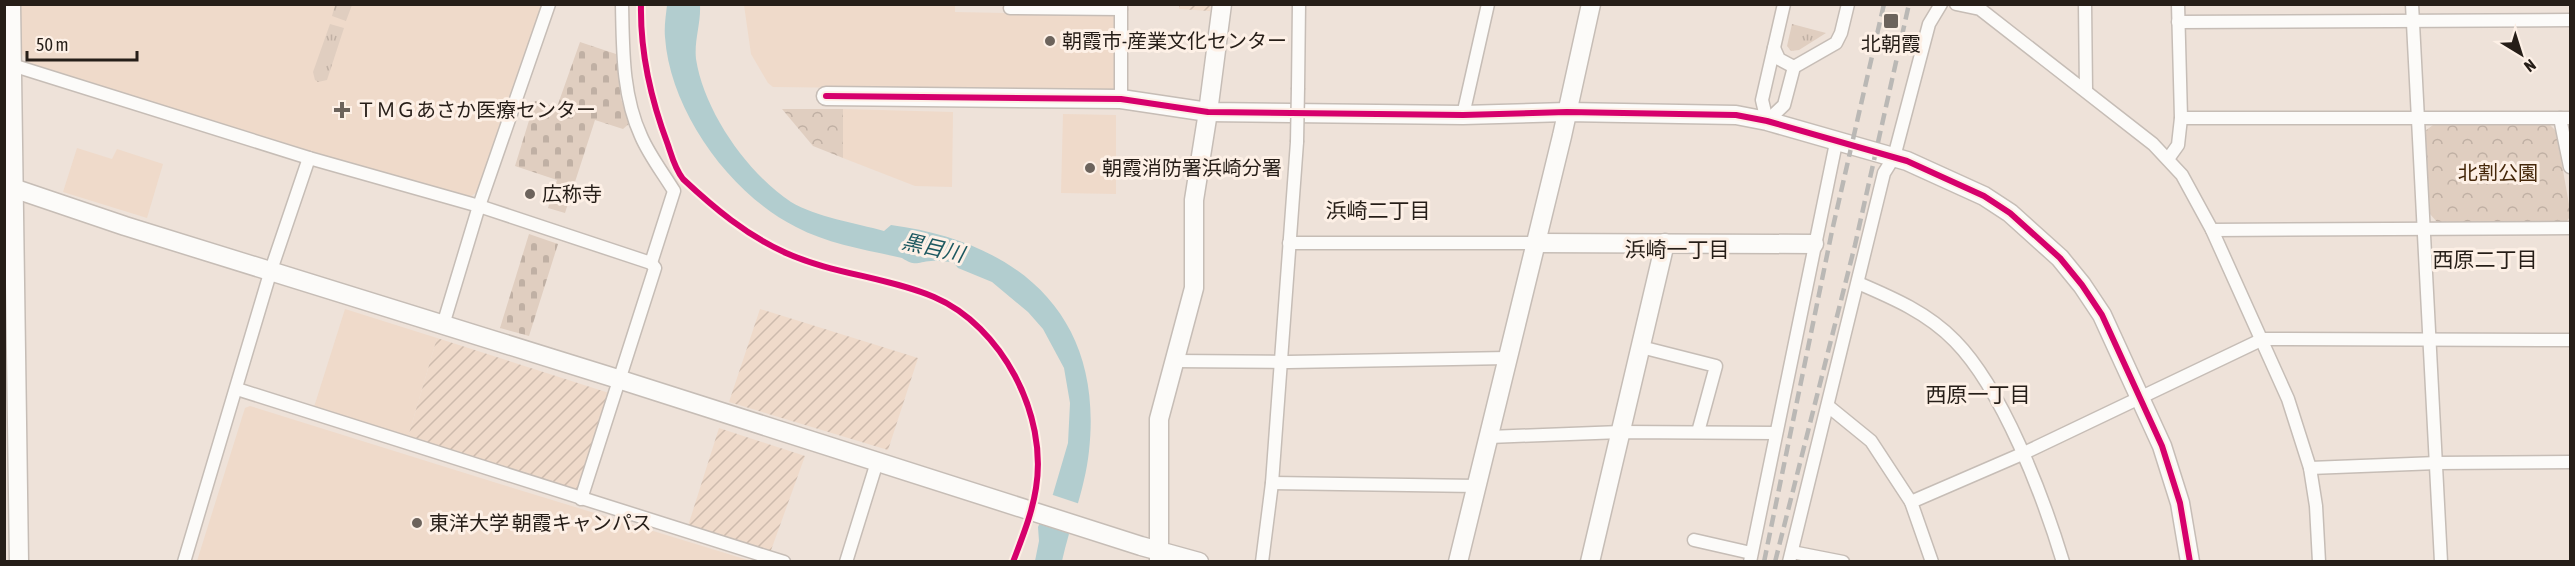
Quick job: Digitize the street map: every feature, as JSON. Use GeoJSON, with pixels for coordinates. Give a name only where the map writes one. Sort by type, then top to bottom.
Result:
{"type":"FeatureCollection","features":[{"type":"Feature","properties":{"kind":"street"},"geometry":{"type":"LineString","coordinates":[[11,4],[9,187],[19,561]]}},
{"type":"Feature","properties":{"kind":"street"},"geometry":{"type":"LineString","coordinates":[[443,325],[479,206],[549,4]]}},
{"type":"Feature","properties":{"kind":"street"},"geometry":{"type":"LineString","coordinates":[[622,4],[623,47],[629,99],[641,136],[674,191],[651,263]]}},
{"type":"Feature","properties":{"kind":"street"},"geometry":{"type":"LineString","coordinates":[[1159,557],[1158,435],[1164,393],[1194,288],[1194,200],[1222,4]]}},
{"type":"Feature","properties":{"kind":"street"},"geometry":{"type":"LineString","coordinates":[[1262,561],[1272,483],[1297,142],[1299,4]]}},
{"type":"Feature","properties":{"kind":"street"},"geometry":{"type":"LineString","coordinates":[[1463,115],[1488,4]]}},
{"type":"Feature","properties":{"kind":"street"},"geometry":{"type":"LineString","coordinates":[[1458,561],[1536,243],[1591,4]]}},
{"type":"Feature","properties":{"kind":"street"},"geometry":{"type":"LineString","coordinates":[[1767,121],[1762,100],[1784,4]]}},
{"type":"Feature","properties":{"kind":"street"},"geometry":{"type":"LineString","coordinates":[[1767,121],[1784,105],[1794,67],[1836,43],[1841,33],[1848,4]]}},
{"type":"Feature","properties":{"kind":"street"},"geometry":{"type":"LineString","coordinates":[[1843,561],[1791,557],[1884,174],[1894,157],[1932,15],[1941,4]]}},
{"type":"Feature","properties":{"kind":"street"},"geometry":{"type":"LineString","coordinates":[[1956,4],[1980,7],[2168,159],[2182,175],[2212,230],[2263,339],[2288,399],[2310,468],[2316,506],[2319,561]]}},
{"type":"Feature","properties":{"kind":"street"},"geometry":{"type":"LineString","coordinates":[[2085,4],[2086,91]]}},
{"type":"Feature","properties":{"kind":"street"},"geometry":{"type":"LineString","coordinates":[[2168,159],[2178,145],[2181,118],[2178,4]]}},
{"type":"Feature","properties":{"kind":"street"},"geometry":{"type":"LineString","coordinates":[[2412,4],[2441,561]]}},
{"type":"Feature","properties":{"kind":"street"},"geometry":{"type":"LineString","coordinates":[[1010,8],[1121,7],[1121,99]]}},
{"type":"Feature","properties":{"kind":"street"},"geometry":{"type":"LineString","coordinates":[[2178,22],[2571,21]]}},
{"type":"Feature","properties":{"kind":"street"},"geometry":{"type":"LineString","coordinates":[[1774,48],[1779,59],[1794,67]]}},
{"type":"Feature","properties":{"kind":"street"},"geometry":{"type":"LineString","coordinates":[[12,65],[309,158],[479,206],[651,263],[655,268],[581,499]]}},
{"type":"Feature","properties":{"kind":"street"},"geometry":{"type":"LineString","coordinates":[[826,96],[1121,99],[1208,112],[1463,115],[1567,112],[1736,116],[1767,121],[1836,143],[1894,157],[1984,196],[2035,233],[2060,258],[2102,315],[2171,470],[2181,503],[2190,561]]}},
{"type":"Feature","properties":{"kind":"street"},"geometry":{"type":"LineString","coordinates":[[2181,118],[2565,118],[2571,167]]}},
{"type":"Feature","properties":{"kind":"street"},"geometry":{"type":"LineString","coordinates":[[1694,540],[1751,557],[1836,143]]}},
{"type":"Feature","properties":{"kind":"street"},"geometry":{"type":"LineString","coordinates":[[183,561],[237,389],[271,270],[309,158]]}},
{"type":"Feature","properties":{"kind":"street"},"geometry":{"type":"LineString","coordinates":[[9,187],[1022,507],[1095,531],[1159,557],[1198,561]]}},
{"type":"Feature","properties":{"kind":"street"},"geometry":{"type":"LineString","coordinates":[[2212,230],[2424,227],[2571,228]]}},
{"type":"Feature","properties":{"kind":"street"},"geometry":{"type":"LineString","coordinates":[[1289,243],[1814,244]]}},
{"type":"Feature","properties":{"kind":"street"},"geometry":{"type":"LineString","coordinates":[[1590,561],[1665,243]]}},
{"type":"Feature","properties":{"kind":"street"},"geometry":{"type":"LineString","coordinates":[[1858,283],[1912,307],[1956,341],[1987,382],[2022,454],[2051,522],[2063,561]]}},
{"type":"Feature","properties":{"kind":"street"},"geometry":{"type":"LineString","coordinates":[[1911,502],[2022,454],[2263,339],[2571,340]]}},
{"type":"Feature","properties":{"kind":"street"},"geometry":{"type":"LineString","coordinates":[[1641,346],[1716,366],[1698,432]]}},
{"type":"Feature","properties":{"kind":"street"},"geometry":{"type":"LineString","coordinates":[[1174,361],[1281,362],[1508,358]]}},
{"type":"Feature","properties":{"kind":"street"},"geometry":{"type":"LineString","coordinates":[[237,389],[784,561]]}},
{"type":"Feature","properties":{"kind":"street"},"geometry":{"type":"LineString","coordinates":[[1828,406],[1871,441],[1911,502],[1932,561]]}},
{"type":"Feature","properties":{"kind":"street"},"geometry":{"type":"LineString","coordinates":[[1489,437],[1621,432],[1776,433]]}},
{"type":"Feature","properties":{"kind":"street"},"geometry":{"type":"LineString","coordinates":[[846,561],[877,462]]}},
{"type":"Feature","properties":{"kind":"street"},"geometry":{"type":"LineString","coordinates":[[2310,468],[2437,463],[2571,462]]}},
{"type":"Feature","properties":{"kind":"street"},"geometry":{"type":"LineString","coordinates":[[1272,483],[1477,486]]}},
{"type":"Feature","properties":{"kind":"shaded area"},"geometry":{"type":"Polygon","coordinates":[[[955,4],[955,12],[1117,15],[1114,91],[773,87],[768,83],[751,54],[744,5],[955,4]]]}},
{"type":"Feature","properties":{"kind":"shaded area"},"geometry":{"type":"Polygon","coordinates":[[[1179,4],[1211,5],[1210,11],[1179,9],[1179,4]]]}},
{"type":"Feature","properties":{"kind":"shaded area","name":"ＴＭＧあさか医療センター"},"geometry":{"type":"Polygon","coordinates":[[[20,5],[544,5],[480,190],[467,199],[31,65],[20,51],[20,5]]]}},
{"type":"Feature","properties":{"kind":"shaded area"},"geometry":{"type":"Polygon","coordinates":[[[843,109],[953,112],[952,187],[915,186],[843,158],[843,109]]]}},
{"type":"Feature","properties":{"kind":"shaded area"},"geometry":{"type":"Polygon","coordinates":[[[1063,114],[1116,115],[1116,194],[1061,193],[1063,114]]]}},
{"type":"Feature","properties":{"kind":"shaded area"},"geometry":{"type":"Polygon","coordinates":[[[77,148],[112,159],[117,149],[163,164],[147,218],[63,192],[77,148]]]}},
{"type":"Feature","properties":{"kind":"shaded area"},"geometry":{"type":"Polygon","coordinates":[[[345,309],[437,338],[408,437],[314,407],[345,309]]]}},
{"type":"Feature","properties":{"kind":"shaded area"},"geometry":{"type":"Polygon","coordinates":[[[760,309],[918,358],[888,450],[729,402],[760,309]]]}},
{"type":"Feature","properties":{"kind":"shaded area"},"geometry":{"type":"Polygon","coordinates":[[[437,338],[609,393],[578,491],[408,437],[437,338]]]}},
{"type":"Feature","properties":{"kind":"shaded area","name":"東洋大学 朝霞キャンパス"},"geometry":{"type":"Polygon","coordinates":[[[250,406],[751,561],[197,561],[245,408],[250,406]]]}},
{"type":"Feature","properties":{"kind":"shaded area"},"geometry":{"type":"Polygon","coordinates":[[[719,428],[805,456],[770,553],[688,526],[719,428]]]}},
{"type":"Feature","properties":{"kind":"green space"},"geometry":{"type":"Polygon","coordinates":[[[335,5],[352,5],[346,21],[332,16],[335,5]]]}},
{"type":"Feature","properties":{"kind":"green space"},"geometry":{"type":"Polygon","coordinates":[[[330,24],[344,28],[327,80],[318,82],[313,72],[330,24]]]}},
{"type":"Feature","properties":{"kind":"green space"},"geometry":{"type":"Polygon","coordinates":[[[1792,24],[1826,33],[1799,50],[1791,51],[1787,46],[1792,24]]]}},
{"type":"Feature","properties":{"kind":"green space"},"geometry":{"type":"Polygon","coordinates":[[[580,42],[616,54],[621,99],[630,123],[623,129],[595,120],[565,213],[548,208],[557,180],[515,166],[535,101],[557,107],[580,42]]]}},
{"type":"Feature","properties":{"kind":"green space"},"geometry":{"type":"Polygon","coordinates":[[[782,109],[843,109],[843,158],[813,146],[782,109]]]}},
{"type":"Feature","properties":{"kind":"green space","name":"北割公園"},"geometry":{"type":"Polygon","coordinates":[[[2549,124],[2556,131],[2570,210],[2570,217],[2566,222],[2437,222],[2430,214],[2425,131],[2433,125],[2549,124]]]}},
{"type":"Feature","properties":{"kind":"green space"},"geometry":{"type":"Polygon","coordinates":[[[529,234],[558,244],[529,336],[500,328],[529,234]]]}},
{"type":"Feature","properties":{"kind":"water","name":"黒目川"},"geometry":{"type":"Polygon","coordinates":[[[667,5],[700,5],[696,59],[708,99],[730,139],[759,175],[775,190],[791,202],[824,216],[884,231],[891,225],[937,234],[978,248],[1014,268],[1044,293],[1067,324],[1082,361],[1090,403],[1089,451],[1081,493],[1062,561],[1035,561],[1039,541],[1038,527],[1053,494],[1068,443],[1070,403],[1064,368],[1043,329],[1028,312],[992,282],[958,268],[953,262],[914,263],[821,238],[796,227],[748,194],[708,147],[691,121],[678,93],[669,65],[665,37],[667,5]]]}},
{"type":"Feature","properties":{"kind":"pier"},"geometry":{"type":"Polygon","coordinates":[[[1050,494],[1080,504],[1071,534],[1036,523],[1050,494]]]}},
{"type":"Feature","properties":{"kind":"railway"},"geometry":{"type":"LineString","coordinates":[[1764,562],[1832,231],[1884,4]]}},
{"type":"Feature","properties":{"kind":"railway"},"geometry":{"type":"LineString","coordinates":[[1775,562],[1855,245],[1909,4]]}},
{"type":"Feature","properties":{"kind":"cycle path"},"geometry":{"type":"LineString","coordinates":[[641,4],[642,40],[652,94],[672,158],[683,179],[731,220],[771,246],[822,266],[916,290],[934,297],[958,311],[980,329],[999,351],[1015,376],[1027,403],[1035,431],[1038,460],[1032,507],[1013,562]]}},
{"type":"Feature","properties":{"kind":"cycle path"},"geometry":{"type":"LineString","coordinates":[[826,96],[1121,99],[1208,112],[1463,115],[1567,112],[1736,115],[1767,121],[1907,161],[1984,196],[2010,213],[2060,258],[2082,285],[2102,315],[2162,446],[2180,503],[2190,562]]}},
{"type":"Feature","properties":{"kind":"place","name":"北朝霞"},"geometry":{"type":"Point","coordinates":[1891,21]}},
{"type":"Feature","properties":{"kind":"place","name":"朝霞市-産業文化センター"},"geometry":{"type":"Point","coordinates":[1050,41]}},
{"type":"Feature","properties":{"kind":"place","name":"ＴＭＧあさか医療センター"},"geometry":{"type":"Point","coordinates":[342,110]}},
{"type":"Feature","properties":{"kind":"place","name":"朝霞消防署浜崎分署"},"geometry":{"type":"Point","coordinates":[1090,168]}},
{"type":"Feature","properties":{"kind":"place","name":"広称寺"},"geometry":{"type":"Point","coordinates":[530,194]}},
{"type":"Feature","properties":{"kind":"place","name":"東洋大学 朝霞キャンパス"},"geometry":{"type":"Point","coordinates":[417,523]}},
{"type":"Feature","properties":{"kind":"district","name":"浜崎二丁目"},"geometry":{"type":"Point","coordinates":[1378,211]}},
{"type":"Feature","properties":{"kind":"district","name":"浜崎一丁目"},"geometry":{"type":"Point","coordinates":[1677,250]}},
{"type":"Feature","properties":{"kind":"district","name":"西原二丁目"},"geometry":{"type":"Point","coordinates":[2485,260]}},
{"type":"Feature","properties":{"kind":"district","name":"西原一丁目"},"geometry":{"type":"Point","coordinates":[1978,395]}}]}
